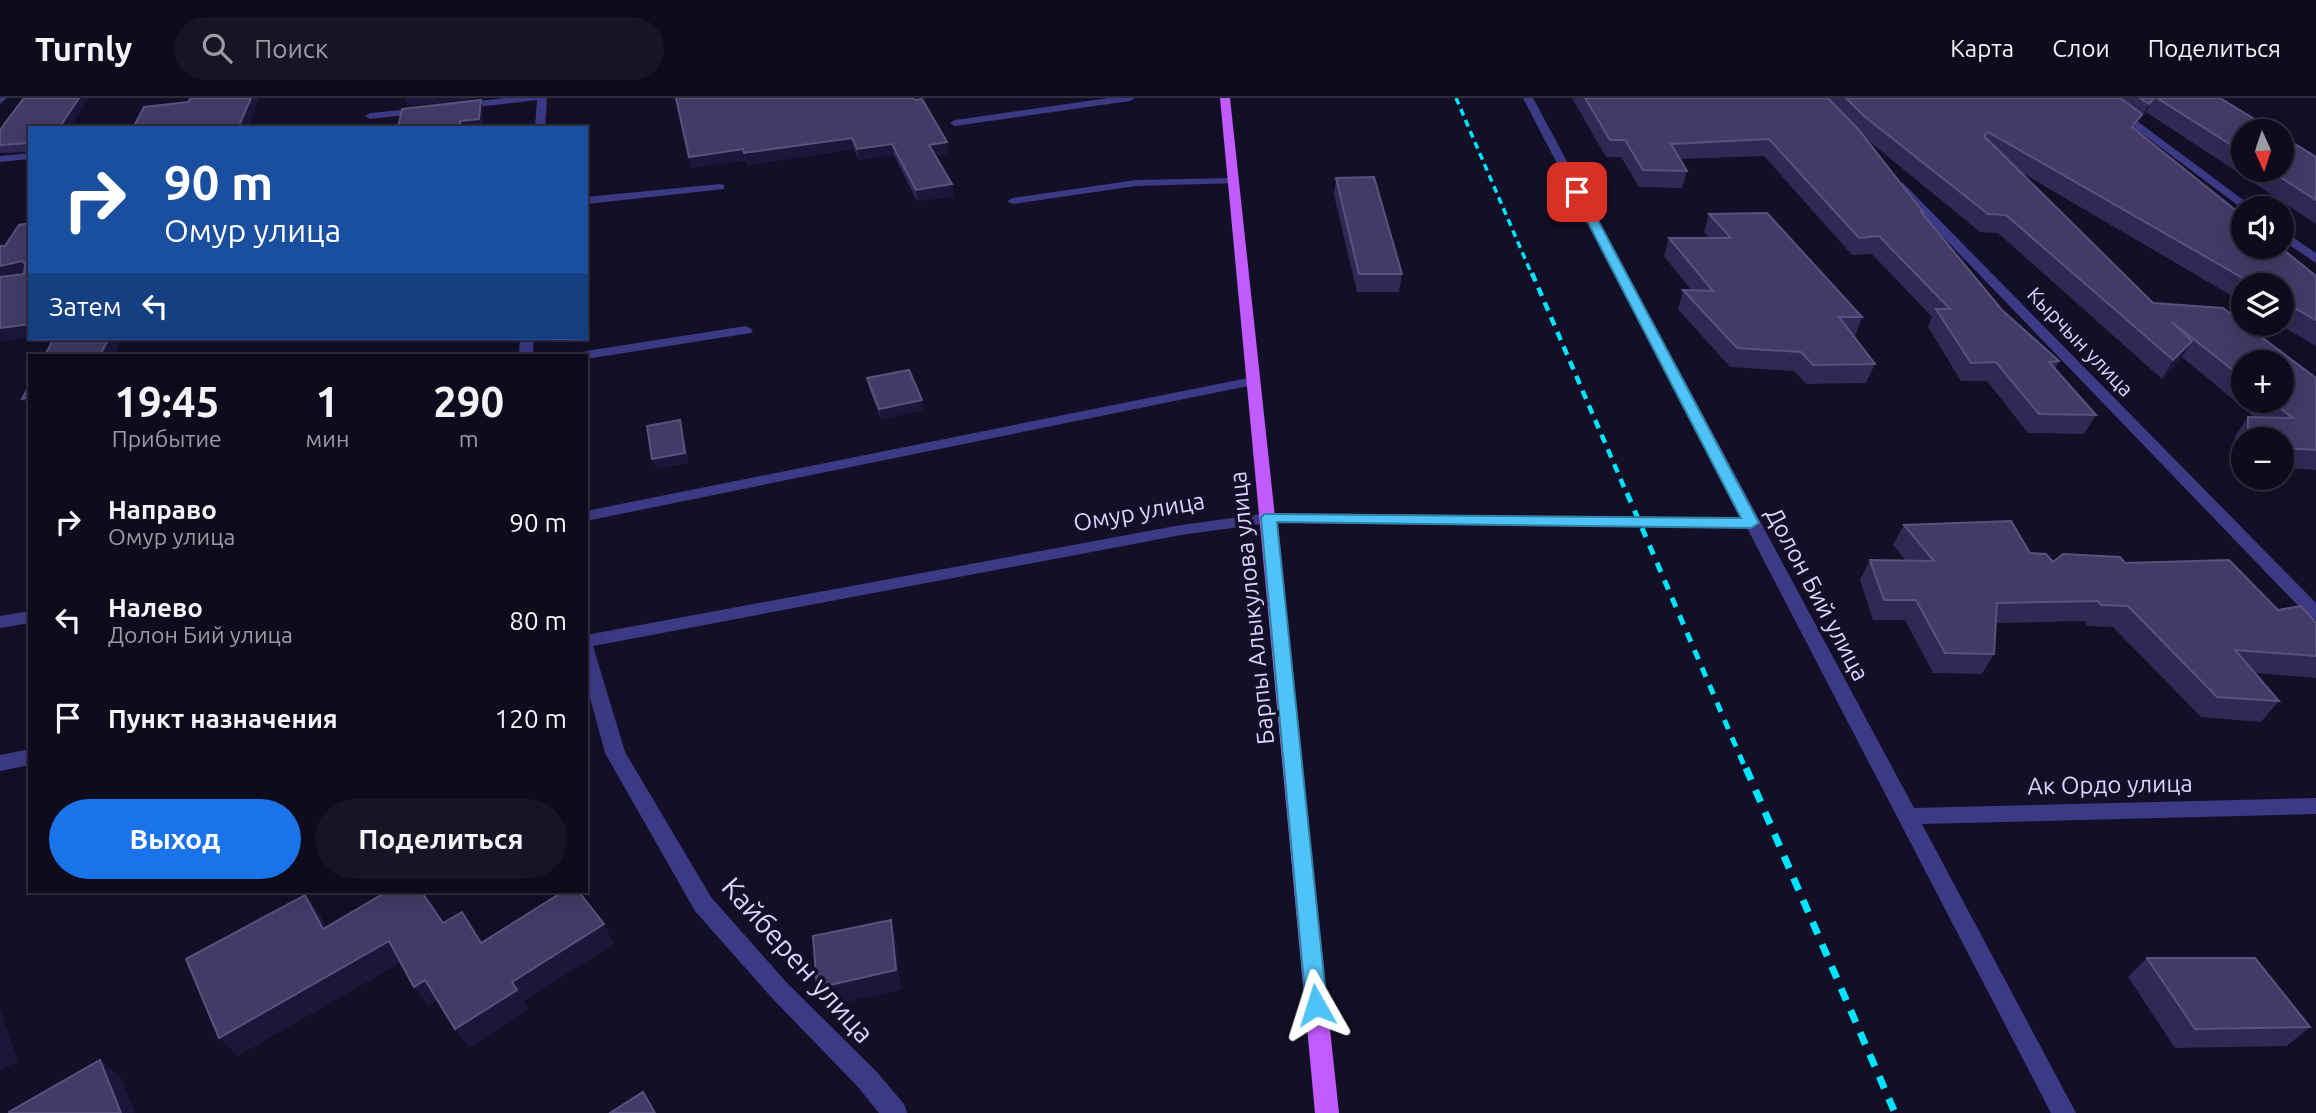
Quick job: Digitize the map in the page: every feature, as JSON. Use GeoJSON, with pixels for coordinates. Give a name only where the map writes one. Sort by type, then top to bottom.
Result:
{"type":"FeatureCollection","features":[{"type":"Feature","properties":{"kind":"main road","name":"Барпы Алыкулова улица"},"geometry":{"type":"LineString","coordinates":[[1225,98],[1327,1113]]}},
{"type":"Feature","properties":{"kind":"street"},"geometry":{"type":"LineString","coordinates":[[452,107],[533,98]]}},
{"type":"Feature","properties":{"kind":"street"},"geometry":{"type":"LineString","coordinates":[[540,126],[542,98]]}},
{"type":"Feature","properties":{"kind":"street"},"geometry":{"type":"LineString","coordinates":[[955,123],[1130,98]]}},
{"type":"Feature","properties":{"kind":"street","name":"Долон Бий улица"},"geometry":{"type":"LineString","coordinates":[[1528,98],[2064,1113]]}},
{"type":"Feature","properties":{"kind":"street"},"geometry":{"type":"LineString","coordinates":[[2100,98],[2232,196]]}},
{"type":"Feature","properties":{"kind":"street"},"geometry":{"type":"LineString","coordinates":[[370,116],[438,109]]}},
{"type":"Feature","properties":{"kind":"street"},"geometry":{"type":"LineString","coordinates":[[0,159],[28,156]]}},
{"type":"Feature","properties":{"kind":"street","name":"Кырчын улица"},"geometry":{"type":"LineString","coordinates":[[1892,177],[2316,614]]}},
{"type":"Feature","properties":{"kind":"street"},"geometry":{"type":"LineString","coordinates":[[1013,201],[1136,183],[1233,181]]}},
{"type":"Feature","properties":{"kind":"street"},"geometry":{"type":"LineString","coordinates":[[588,201],[720,187]]}},
{"type":"Feature","properties":{"kind":"street"},"geometry":{"type":"LineString","coordinates":[[2294,243],[2316,259]]}},
{"type":"Feature","properties":{"kind":"street"},"geometry":{"type":"LineString","coordinates":[[588,355],[746,330]]}},
{"type":"Feature","properties":{"kind":"street"},"geometry":{"type":"LineString","coordinates":[[588,516],[1253,381]]}},
{"type":"Feature","properties":{"kind":"street","name":"Омур улица"},"geometry":{"type":"LineString","coordinates":[[588,641],[1181,530],[1269,518],[1751,523]]}},
{"type":"Feature","properties":{"kind":"street"},"geometry":{"type":"LineString","coordinates":[[0,622],[28,617]]}},
{"type":"Feature","properties":{"kind":"street","name":"Кайберен улица"},"geometry":{"type":"LineString","coordinates":[[588,656],[614,753],[703,904],[779,990],[867,1079],[895,1113]]}},
{"type":"Feature","properties":{"kind":"street"},"geometry":{"type":"LineString","coordinates":[[0,763],[28,757]]}},
{"type":"Feature","properties":{"kind":"street","name":"Ак Ордо улица"},"geometry":{"type":"LineString","coordinates":[[1906,816],[2316,806]]}},
{"type":"Feature","properties":{"kind":"building"},"geometry":{"type":"Polygon","coordinates":[[[24,98],[79,98],[60,126],[28,126],[28,143],[0,145],[0,130],[24,98]]]}},
{"type":"Feature","properties":{"kind":"building"},"geometry":{"type":"Polygon","coordinates":[[[191,98],[251,98],[239,126],[134,126],[144,107],[188,102],[191,98]]]}},
{"type":"Feature","properties":{"kind":"building"},"geometry":{"type":"Polygon","coordinates":[[[676,98],[922,99],[947,142],[929,145],[952,184],[916,190],[892,144],[857,149],[852,138],[744,153],[743,149],[689,157],[676,98]]]}},
{"type":"Feature","properties":{"kind":"building"},"geometry":{"type":"Polygon","coordinates":[[[1585,98],[1828,98],[1858,129],[1921,212],[2002,310],[2059,361],[2049,362],[2096,415],[2039,414],[1996,362],[1971,363],[1936,309],[1950,309],[1879,236],[1859,238],[1769,139],[1671,144],[1687,171],[1643,170],[1625,140],[1610,140],[1585,98]]]}},
{"type":"Feature","properties":{"kind":"building"},"geometry":{"type":"Polygon","coordinates":[[[1846,98],[2120,98],[2142,114],[2132,127],[2231,207],[2231,259],[2294,258],[2316,276],[2316,320],[2294,308],[2294,273],[2234,273],[1988,132],[1984,136],[2153,303],[2223,308],[2231,314],[2231,336],[2260,336],[2279,350],[2231,350],[2231,369],[2172,322],[2192,341],[2173,360],[2006,215],[1988,214],[1864,116],[1846,98]]]}},
{"type":"Feature","properties":{"kind":"building"},"geometry":{"type":"Polygon","coordinates":[[[2140,98],[2154,98],[2149,104],[2140,98]]]}},
{"type":"Feature","properties":{"kind":"building"},"geometry":{"type":"Polygon","coordinates":[[[2157,98],[2220,98],[2254,119],[2231,119],[2231,145],[2157,98]]]}},
{"type":"Feature","properties":{"kind":"building"},"geometry":{"type":"Polygon","coordinates":[[[481,100],[479,119],[460,121],[460,126],[398,126],[402,109],[481,100]]]}},
{"type":"Feature","properties":{"kind":"building"},"geometry":{"type":"Polygon","coordinates":[[[2294,143],[2316,157],[2316,200],[2288,182],[2294,182],[2294,143]]]}},
{"type":"Feature","properties":{"kind":"building"},"geometry":{"type":"Polygon","coordinates":[[[1374,177],[1402,274],[1359,274],[1336,178],[1374,177]]]}},
{"type":"Feature","properties":{"kind":"building"},"geometry":{"type":"Polygon","coordinates":[[[1767,213],[1862,317],[1839,317],[1875,364],[1813,365],[1801,352],[1737,348],[1683,290],[1713,291],[1669,238],[1731,238],[1709,214],[1767,213]]]}},
{"type":"Feature","properties":{"kind":"building"},"geometry":{"type":"Polygon","coordinates":[[[28,223],[28,324],[0,328],[0,277],[24,274],[25,264],[22,261],[0,266],[0,246],[5,246],[19,225],[28,223]]]}},
{"type":"Feature","properties":{"kind":"building"},"geometry":{"type":"Polygon","coordinates":[[[53,340],[108,340],[101,354],[46,354],[53,340]]]}},
{"type":"Feature","properties":{"kind":"building"},"geometry":{"type":"Polygon","coordinates":[[[2294,361],[2316,378],[2316,450],[2294,449],[2294,427],[2248,427],[2248,417],[2293,418],[2287,413],[2294,413],[2294,361]]]}},
{"type":"Feature","properties":{"kind":"building"},"geometry":{"type":"Polygon","coordinates":[[[909,370],[922,400],[879,409],[867,378],[909,370]]]}},
{"type":"Feature","properties":{"kind":"building"},"geometry":{"type":"Polygon","coordinates":[[[680,420],[685,453],[652,459],[647,426],[680,420]]]}},
{"type":"Feature","properties":{"kind":"building"},"geometry":{"type":"Polygon","coordinates":[[[2011,521],[2030,553],[2046,554],[2053,562],[2063,554],[2120,557],[2125,563],[2229,560],[2278,610],[2301,606],[2316,623],[2316,656],[2235,650],[2279,701],[2217,697],[2128,606],[2101,605],[2098,601],[1997,603],[1994,654],[1945,653],[1916,600],[1884,600],[1870,560],[1934,561],[1904,525],[2011,521]]]}},
{"type":"Feature","properties":{"kind":"building"},"geometry":{"type":"Polygon","coordinates":[[[385,893],[422,893],[443,923],[462,912],[481,943],[561,893],[580,893],[604,924],[512,982],[517,990],[455,1029],[425,980],[414,987],[389,941],[219,1038],[186,959],[305,895],[323,929],[385,893]]]}},
{"type":"Feature","properties":{"kind":"building"},"geometry":{"type":"Polygon","coordinates":[[[891,920],[896,970],[817,988],[813,936],[891,920]]]}},
{"type":"Feature","properties":{"kind":"building"},"geometry":{"type":"Polygon","coordinates":[[[2147,958],[2255,958],[2310,1027],[2195,1029],[2147,958]]]}},
{"type":"Feature","properties":{"kind":"building"},"geometry":{"type":"Polygon","coordinates":[[[100,1060],[121,1113],[9,1112],[100,1060]]]}},
{"type":"Feature","properties":{"kind":"building"},"geometry":{"type":"Polygon","coordinates":[[[643,1092],[655,1113],[610,1113],[643,1092]]]}},
{"type":"Feature","properties":{"kind":"railway"},"geometry":{"type":"LineString","coordinates":[[1456,98],[1532,275]]}},
{"type":"Feature","properties":{"kind":"railway"},"geometry":{"type":"LineString","coordinates":[[1532,273],[1627,494]]}},
{"type":"Feature","properties":{"kind":"railway"},"geometry":{"type":"LineString","coordinates":[[1627,493],[1746,770]]}},
{"type":"Feature","properties":{"kind":"railway"},"geometry":{"type":"LineString","coordinates":[[1746,768],[1895,1113]]}},
{"type":"Feature","properties":{"kind":"route"},"geometry":{"type":"LineString","coordinates":[[1316,1005],[1269,518],[1751,523],[1577,192]]}}]}
